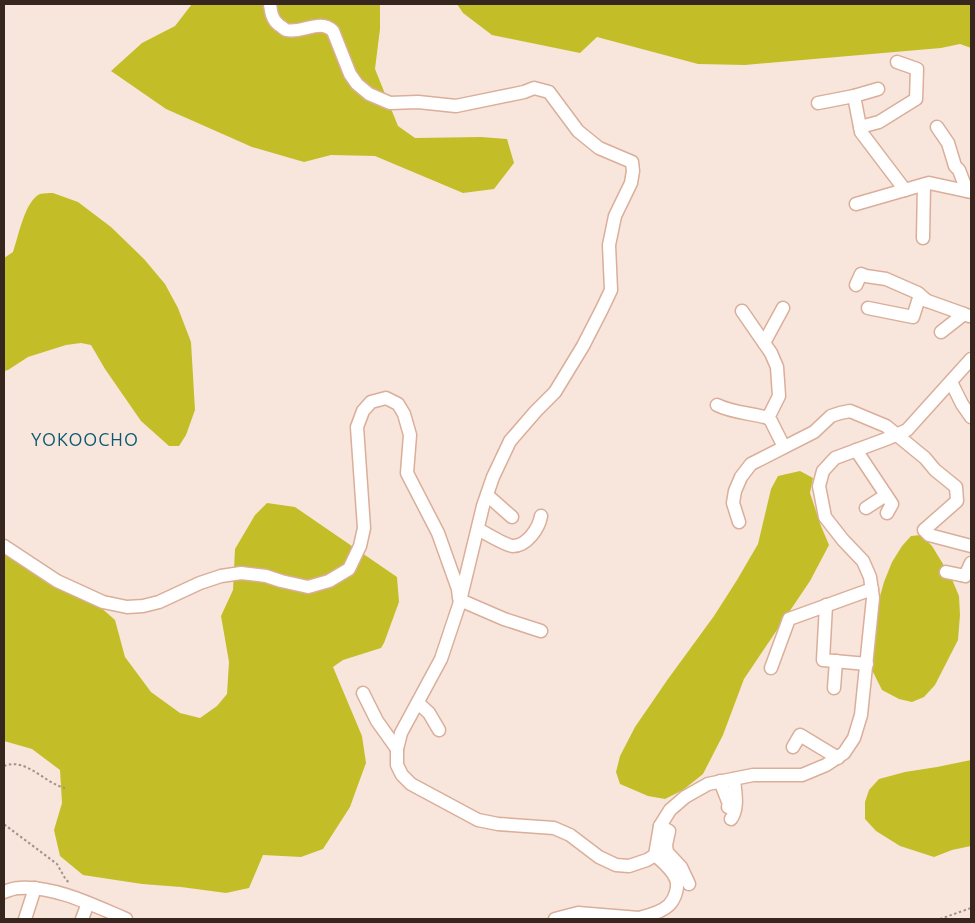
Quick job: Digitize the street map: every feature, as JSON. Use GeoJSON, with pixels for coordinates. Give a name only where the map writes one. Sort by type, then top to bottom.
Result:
{"type":"FeatureCollection","features":[{"type":"Feature","properties":{"kind":"street"},"geometry":{"type":"LineString","coordinates":[[270,4],[274,21],[285,30],[329,27],[333,31],[350,74],[357,84],[369,94],[390,103],[418,102],[456,106],[524,92],[534,88],[549,92],[578,131],[599,148],[632,162],[631,182],[615,216],[609,245],[610,290],[583,346],[555,392],[510,442],[493,477],[460,603],[441,659],[401,733],[397,749],[397,765],[402,775],[411,784],[478,820],[498,824],[554,828],[570,835],[599,857],[616,866],[630,866],[655,855]]}},
{"type":"Feature","properties":{"kind":"street"},"geometry":{"type":"LineString","coordinates":[[860,127],[879,122],[916,99],[917,69],[897,62]]}},
{"type":"Feature","properties":{"kind":"street"},"geometry":{"type":"LineString","coordinates":[[818,103],[878,90]]}},
{"type":"Feature","properties":{"kind":"street"},"geometry":{"type":"LineString","coordinates":[[854,96],[860,132],[905,190]]}},
{"type":"Feature","properties":{"kind":"street"},"geometry":{"type":"LineString","coordinates":[[937,127],[948,143],[955,166],[959,170],[969,191]]}},
{"type":"Feature","properties":{"kind":"street"},"geometry":{"type":"LineString","coordinates":[[856,204],[929,183],[969,191]]}},
{"type":"Feature","properties":{"kind":"street"},"geometry":{"type":"LineString","coordinates":[[923,238],[924,185]]}},
{"type":"Feature","properties":{"kind":"street"},"geometry":{"type":"LineString","coordinates":[[856,285],[861,274],[886,279],[918,293],[927,301]]}},
{"type":"Feature","properties":{"kind":"street"},"geometry":{"type":"LineString","coordinates":[[868,308],[913,317],[919,298],[968,315]]}},
{"type":"Feature","properties":{"kind":"street"},"geometry":{"type":"LineString","coordinates":[[764,343],[783,308]]}},
{"type":"Feature","properties":{"kind":"street"},"geometry":{"type":"LineString","coordinates":[[742,311],[771,353],[777,367],[779,396],[768,418]]}},
{"type":"Feature","properties":{"kind":"street"},"geometry":{"type":"LineString","coordinates":[[942,332],[968,315]]}},
{"type":"Feature","properties":{"kind":"street"},"geometry":{"type":"LineString","coordinates":[[655,855],[660,826],[670,810],[686,797],[708,784],[753,775],[802,775],[826,765],[844,754],[854,738],[861,715],[873,598],[870,577],[863,561],[825,517],[820,492],[823,471],[836,458],[907,430],[971,359]]}},
{"type":"Feature","properties":{"kind":"street"},"geometry":{"type":"LineString","coordinates":[[951,382],[971,417]]}},
{"type":"Feature","properties":{"kind":"street"},"geometry":{"type":"LineString","coordinates":[[4,546],[57,581],[103,602],[127,607],[159,602],[200,583],[221,576],[241,574],[266,576],[308,586],[329,581],[349,569],[360,546],[364,528],[357,427],[363,411],[371,402],[386,398],[398,404],[404,414],[410,435],[407,473],[438,533],[458,589],[460,603]]}},
{"type":"Feature","properties":{"kind":"street"},"geometry":{"type":"LineString","coordinates":[[717,406],[726,410],[768,418],[784,447]]}},
{"type":"Feature","properties":{"kind":"street"},"geometry":{"type":"LineString","coordinates":[[739,522],[733,503],[735,492],[741,477],[752,464],[814,432],[832,416],[840,412],[850,411],[886,426],[956,487],[957,501],[924,530],[929,535],[971,546]]}},
{"type":"Feature","properties":{"kind":"street"},"geometry":{"type":"LineString","coordinates":[[856,450],[892,504],[887,513]]}},
{"type":"Feature","properties":{"kind":"street"},"geometry":{"type":"LineString","coordinates":[[866,508],[886,495]]}},
{"type":"Feature","properties":{"kind":"street"},"geometry":{"type":"LineString","coordinates":[[487,496],[512,517]]}},
{"type":"Feature","properties":{"kind":"street"},"geometry":{"type":"LineString","coordinates":[[478,529],[513,546],[522,544],[531,536],[540,522],[541,516]]}},
{"type":"Feature","properties":{"kind":"street"},"geometry":{"type":"LineString","coordinates":[[946,572],[965,576],[971,563]]}},
{"type":"Feature","properties":{"kind":"street"},"geometry":{"type":"LineString","coordinates":[[771,668],[789,618],[872,589]]}},
{"type":"Feature","properties":{"kind":"street"},"geometry":{"type":"LineString","coordinates":[[460,603],[541,631]]}},
{"type":"Feature","properties":{"kind":"street"},"geometry":{"type":"LineString","coordinates":[[826,605],[823,660],[866,664]]}},
{"type":"Feature","properties":{"kind":"street"},"geometry":{"type":"LineString","coordinates":[[834,688],[836,661]]}},
{"type":"Feature","properties":{"kind":"street"},"geometry":{"type":"LineString","coordinates":[[363,693],[377,721],[397,749]]}},
{"type":"Feature","properties":{"kind":"street"},"geometry":{"type":"LineString","coordinates":[[418,703],[429,713],[439,730]]}},
{"type":"Feature","properties":{"kind":"street"},"geometry":{"type":"LineString","coordinates":[[793,747],[800,735],[838,758]]}},
{"type":"Feature","properties":{"kind":"street"},"geometry":{"type":"LineString","coordinates":[[720,781],[729,804],[730,813],[735,813],[734,779]]}},
{"type":"Feature","properties":{"kind":"street"},"geometry":{"type":"LineString","coordinates":[[660,826],[669,831],[666,845],[667,852],[681,867],[689,884]]}},
{"type":"Feature","properties":{"kind":"street"},"geometry":{"type":"LineString","coordinates":[[555,919],[578,913],[639,918],[648,916],[668,906],[676,892],[677,881],[669,868],[655,855]]}},
{"type":"Feature","properties":{"kind":"street"},"geometry":{"type":"LineString","coordinates":[[4,892],[18,888],[41,889],[82,901],[126,919]]}},
{"type":"Feature","properties":{"kind":"street"},"geometry":{"type":"LineString","coordinates":[[25,919],[35,888]]}},
{"type":"Feature","properties":{"kind":"street"},"geometry":{"type":"LineString","coordinates":[[82,901],[82,919]]}},
{"type":"Feature","properties":{"kind":"path"},"geometry":{"type":"LineString","coordinates":[[4,766],[10,764],[29,768],[56,786],[65,788]]}},
{"type":"Feature","properties":{"kind":"path"},"geometry":{"type":"LineString","coordinates":[[4,825],[57,864],[66,880],[76,888],[82,901]]}},
{"type":"Feature","properties":{"kind":"path"},"geometry":{"type":"LineString","coordinates":[[940,919],[971,908]]}},
{"type":"Feature","properties":{"kind":"path"},"geometry":{"type":"LineString","coordinates":[[952,919],[969,919]]}},
{"type":"Feature","properties":{"kind":"shaded area"},"geometry":{"type":"Polygon","coordinates":[[[192,4],[380,4],[380,29],[375,69],[398,126],[415,138],[481,137],[507,139],[514,163],[494,189],[463,193],[375,156],[331,155],[304,162],[252,147],[166,109],[111,71],[142,43],[175,26],[192,4]]]}},
{"type":"Feature","properties":{"kind":"shaded area"},"geometry":{"type":"Polygon","coordinates":[[[457,4],[971,4],[971,48],[960,44],[941,48],[745,65],[698,64],[597,37],[580,53],[492,35],[463,13],[457,4]]]}},
{"type":"Feature","properties":{"kind":"shaded area"},"geometry":{"type":"Polygon","coordinates":[[[53,193],[78,202],[111,227],[144,259],[165,284],[178,308],[191,342],[195,410],[186,435],[179,446],[169,446],[141,421],[91,345],[81,343],[66,345],[28,357],[4,371],[4,258],[13,252],[30,204],[40,194],[53,193]]]}},
{"type":"Feature","properties":{"kind":"shaded area"},"geometry":{"type":"Polygon","coordinates":[[[800,471],[813,478],[810,493],[829,545],[810,581],[744,679],[723,735],[703,774],[683,790],[665,799],[648,796],[620,784],[616,772],[620,756],[635,727],[714,616],[758,544],[771,489],[778,476],[800,471]]]}},
{"type":"Feature","properties":{"kind":"shaded area"},"geometry":{"type":"Polygon","coordinates":[[[267,503],[295,507],[397,577],[399,602],[381,648],[343,660],[333,667],[362,736],[366,763],[350,807],[323,849],[301,857],[263,855],[249,888],[226,893],[142,884],[83,875],[60,856],[54,830],[62,803],[60,770],[32,749],[4,741],[4,547],[98,605],[115,620],[125,657],[151,692],[180,713],[200,718],[217,706],[227,694],[229,662],[221,616],[233,590],[235,549],[255,515],[267,503]]]}},
{"type":"Feature","properties":{"kind":"shaded area"},"geometry":{"type":"Polygon","coordinates":[[[921,535],[932,546],[951,577],[959,596],[960,615],[958,640],[935,685],[924,697],[912,702],[899,699],[882,690],[872,670],[878,603],[884,582],[892,562],[902,546],[911,536],[921,535]]]}},
{"type":"Feature","properties":{"kind":"shaded area"},"geometry":{"type":"Polygon","coordinates":[[[971,760],[971,846],[952,850],[934,857],[900,846],[876,831],[865,819],[865,802],[869,790],[879,779],[905,772],[971,760]]]}},
{"type":"Feature","properties":{"kind":"district","name":"YOKOOCHO"},"geometry":{"type":"Point","coordinates":[85,440]}}]}
